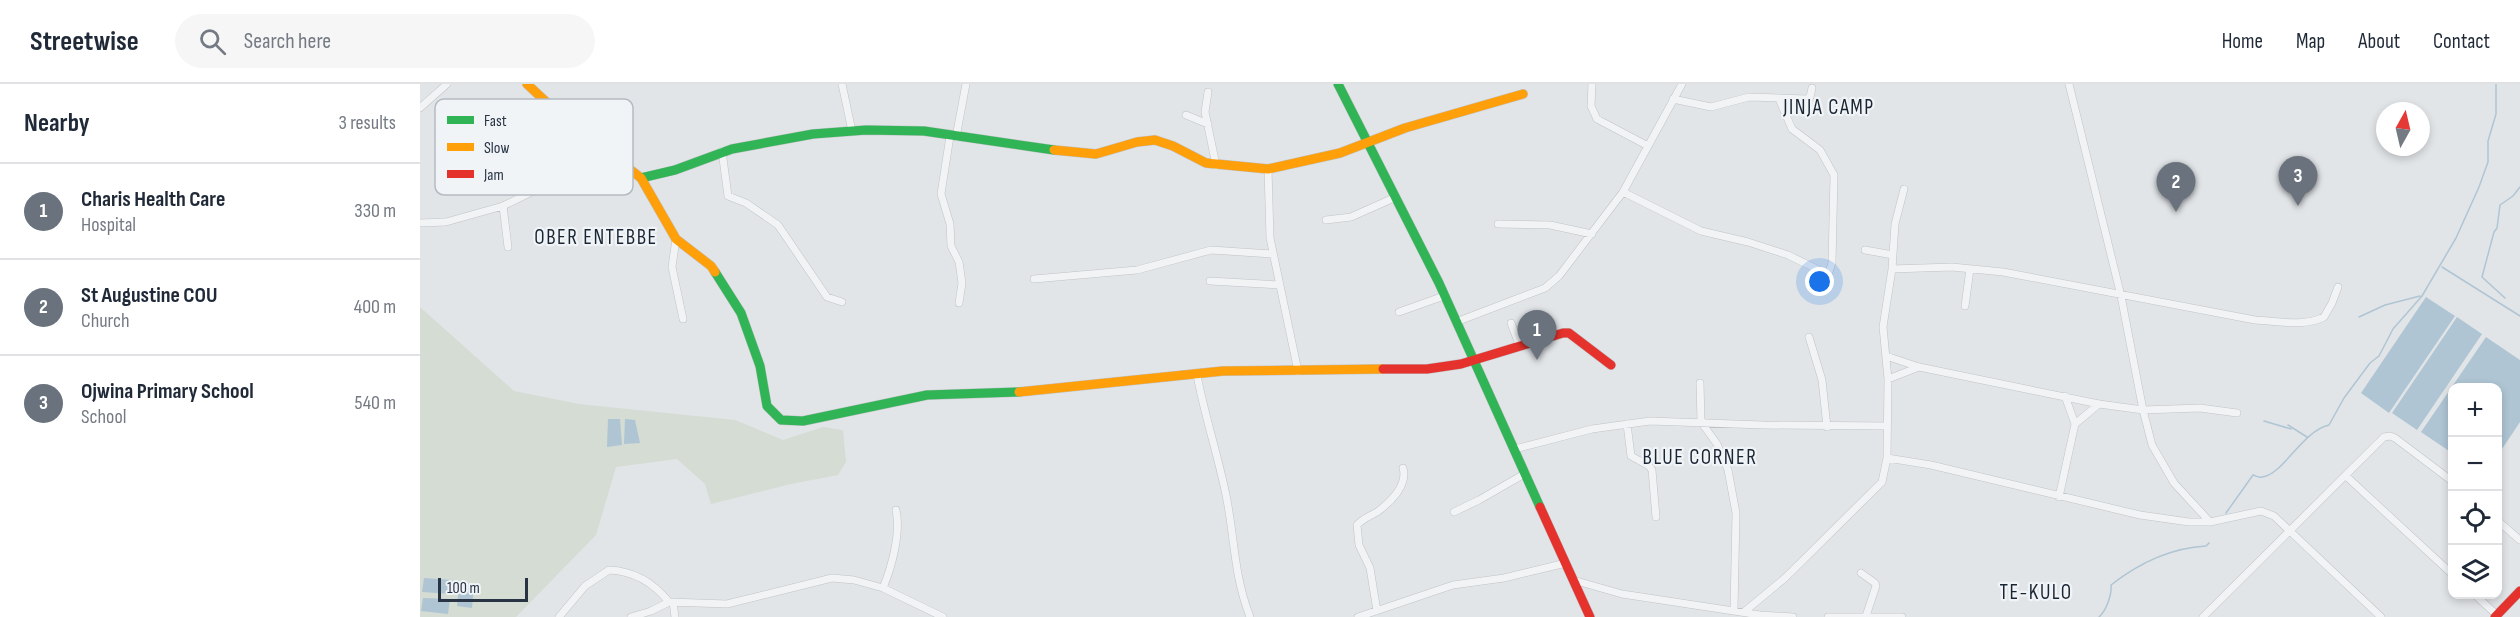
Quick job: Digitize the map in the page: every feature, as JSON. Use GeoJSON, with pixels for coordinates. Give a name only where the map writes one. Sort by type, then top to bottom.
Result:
{"type":"FeatureCollection","features":[{"type":"Feature","properties":{"kind":"street"},"geometry":{"type":"LineString","coordinates":[[420,108],[447,84]]}},
{"type":"Feature","properties":{"kind":"street"},"geometry":{"type":"LineString","coordinates":[[527,84],[543,99]]}},
{"type":"Feature","properties":{"kind":"street"},"geometry":{"type":"LineString","coordinates":[[842,84],[852,131]]}},
{"type":"Feature","properties":{"kind":"street"},"geometry":{"type":"LineString","coordinates":[[959,303],[962,283],[959,262],[951,246],[950,224],[941,194],[966,84]]}},
{"type":"Feature","properties":{"kind":"street"},"geometry":{"type":"LineString","coordinates":[[1338,84],[1444,296],[1590,617]]}},
{"type":"Feature","properties":{"kind":"street"},"geometry":{"type":"LineString","coordinates":[[1592,84],[1590,106],[1597,119],[1648,146]]}},
{"type":"Feature","properties":{"kind":"street"},"geometry":{"type":"LineString","coordinates":[[1456,322],[1545,288],[1559,276],[1623,192],[1682,84]]}},
{"type":"Feature","properties":{"kind":"street"},"geometry":{"type":"LineString","coordinates":[[2069,84],[2121,296],[2152,445],[2162,466],[2188,501],[2210,522]]}},
{"type":"Feature","properties":{"kind":"street"},"geometry":{"type":"LineString","coordinates":[[1673,99],[1711,107],[1749,97],[1807,99],[1810,97],[1812,88]]}},
{"type":"Feature","properties":{"kind":"street"},"geometry":{"type":"LineString","coordinates":[[1208,92],[1205,112],[1216,165]]}},
{"type":"Feature","properties":{"kind":"street"},"geometry":{"type":"LineString","coordinates":[[641,178],[675,170],[722,151],[813,134],[908,130],[1082,154],[1096,154],[1137,142],[1155,140],[1216,165],[1268,168],[1340,153],[1369,144],[1405,128],[1523,94]]}},
{"type":"Feature","properties":{"kind":"street"},"geometry":{"type":"LineString","coordinates":[[1623,192],[1701,231],[1751,243],[1788,255],[1823,272],[1829,272],[1832,263],[1834,175],[1820,150],[1792,129],[1779,99]]}},
{"type":"Feature","properties":{"kind":"street"},"geometry":{"type":"LineString","coordinates":[[1186,115],[1208,124]]}},
{"type":"Feature","properties":{"kind":"street"},"geometry":{"type":"LineString","coordinates":[[722,151],[728,196],[747,203],[778,225],[827,297],[842,302]]}},
{"type":"Feature","properties":{"kind":"street"},"geometry":{"type":"LineString","coordinates":[[1268,168],[1270,235],[1298,371]]}},
{"type":"Feature","properties":{"kind":"street"},"geometry":{"type":"LineString","coordinates":[[633,172],[641,178],[676,239],[711,266],[733,299],[753,342],[768,406],[774,415],[784,421],[802,421],[927,395],[1027,392],[1239,369],[1298,371],[1447,367],[1498,351],[1520,347],[1557,334],[1569,333],[1611,365]]}},
{"type":"Feature","properties":{"kind":"street"},"geometry":{"type":"LineString","coordinates":[[1744,612],[1785,578],[1833,529],[1878,488],[1887,458],[1888,379],[1883,327],[1892,269],[1895,219],[1904,189]]}},
{"type":"Feature","properties":{"kind":"street"},"geometry":{"type":"LineString","coordinates":[[420,223],[446,222],[503,206],[527,195]]}},
{"type":"Feature","properties":{"kind":"street"},"geometry":{"type":"LineString","coordinates":[[1326,220],[1351,217],[1396,197]]}},
{"type":"Feature","properties":{"kind":"street"},"geometry":{"type":"LineString","coordinates":[[503,206],[508,247]]}},
{"type":"Feature","properties":{"kind":"street"},"geometry":{"type":"LineString","coordinates":[[1498,224],[1550,225],[1592,234]]}},
{"type":"Feature","properties":{"kind":"street"},"geometry":{"type":"LineString","coordinates":[[676,239],[672,267],[683,319]]}},
{"type":"Feature","properties":{"kind":"street"},"geometry":{"type":"LineString","coordinates":[[1034,279],[1137,270],[1222,249],[1273,254]]}},
{"type":"Feature","properties":{"kind":"street"},"geometry":{"type":"LineString","coordinates":[[1865,250],[1893,255]]}},
{"type":"Feature","properties":{"kind":"street"},"geometry":{"type":"LineString","coordinates":[[1892,269],[1952,267],[2003,272],[2255,320],[2307,322],[2324,317],[2338,286]]}},
{"type":"Feature","properties":{"kind":"street"},"geometry":{"type":"LineString","coordinates":[[1965,306],[1970,269]]}},
{"type":"Feature","properties":{"kind":"street"},"geometry":{"type":"LineString","coordinates":[[1210,281],[1280,285]]}},
{"type":"Feature","properties":{"kind":"street"},"geometry":{"type":"LineString","coordinates":[[1399,312],[1444,296]]}},
{"type":"Feature","properties":{"kind":"street"},"geometry":{"type":"LineString","coordinates":[[1511,323],[1520,347]]}},
{"type":"Feature","properties":{"kind":"street"},"geometry":{"type":"LineString","coordinates":[[1809,337],[1822,380],[1827,427]]}},
{"type":"Feature","properties":{"kind":"street"},"geometry":{"type":"LineString","coordinates":[[1886,356],[1919,367],[2098,404],[2143,410],[2200,408],[2237,413]]}},
{"type":"Feature","properties":{"kind":"street"},"geometry":{"type":"LineString","coordinates":[[1888,379],[1919,367]]}},
{"type":"Feature","properties":{"kind":"street"},"geometry":{"type":"LineString","coordinates":[[1197,375],[1227,501],[1232,549],[1241,593],[1250,617]]}},
{"type":"Feature","properties":{"kind":"street"},"geometry":{"type":"LineString","coordinates":[[1700,383],[1701,422],[1717,444],[1731,482],[1736,513],[1730,609],[1725,617]]}},
{"type":"Feature","properties":{"kind":"street"},"geometry":{"type":"LineString","coordinates":[[2059,497],[2075,424],[2065,396]]}},
{"type":"Feature","properties":{"kind":"street"},"geometry":{"type":"LineString","coordinates":[[2075,424],[2098,404]]}},
{"type":"Feature","properties":{"kind":"street"},"geometry":{"type":"LineString","coordinates":[[1515,449],[1575,433],[1650,421],[1827,427],[1887,426]]}},
{"type":"Feature","properties":{"kind":"street"},"geometry":{"type":"LineString","coordinates":[[1627,424],[1631,456],[1652,470],[1656,517]]}},
{"type":"Feature","properties":{"kind":"street"},"geometry":{"type":"LineString","coordinates":[[2203,617],[2384,437],[2390,436],[2415,451],[2448,479]]}},
{"type":"Feature","properties":{"kind":"street"},"geometry":{"type":"LineString","coordinates":[[1887,458],[1931,465],[2140,515],[2188,522],[2210,522],[2261,511],[2267,512],[2274,516],[2381,617]]}},
{"type":"Feature","properties":{"kind":"street"},"geometry":{"type":"LineString","coordinates":[[1377,611],[1370,568],[1359,545],[1357,525],[1379,510],[1399,489],[1404,480],[1402,468]]}},
{"type":"Feature","properties":{"kind":"street"},"geometry":{"type":"LineString","coordinates":[[1454,512],[1526,473]]}},
{"type":"Feature","properties":{"kind":"street"},"geometry":{"type":"LineString","coordinates":[[2346,476],[2448,570]]}},
{"type":"Feature","properties":{"kind":"street"},"geometry":{"type":"LineString","coordinates":[[883,588],[894,551],[896,510]]}},
{"type":"Feature","properties":{"kind":"street"},"geometry":{"type":"LineString","coordinates":[[2502,524],[2520,540]]}},
{"type":"Feature","properties":{"kind":"street"},"geometry":{"type":"LineString","coordinates":[[1358,617],[1453,585],[1504,578],[1566,563]]}},
{"type":"Feature","properties":{"kind":"street"},"geometry":{"type":"LineString","coordinates":[[559,617],[585,586],[609,570],[632,572],[648,581],[671,602],[675,617]]}},
{"type":"Feature","properties":{"kind":"street"},"geometry":{"type":"LineString","coordinates":[[1862,573],[1876,586],[1866,616]]}},
{"type":"Feature","properties":{"kind":"street"},"geometry":{"type":"LineString","coordinates":[[631,617],[671,602],[727,604],[832,578],[854,580],[883,588],[943,617]]}},
{"type":"Feature","properties":{"kind":"street"},"geometry":{"type":"LineString","coordinates":[[1573,580],[1622,594],[1793,617]]}},
{"type":"Feature","properties":{"kind":"street"},"geometry":{"type":"LineString","coordinates":[[2479,599],[2496,616],[2520,591]]}},
{"type":"Feature","properties":{"kind":"street"},"geometry":{"type":"LineString","coordinates":[[1828,617],[1902,617]]}},
{"type":"Feature","properties":{"kind":"shaded area"},"geometry":{"type":"Polygon","coordinates":[[[420,307],[514,391],[579,404],[735,420],[783,440],[823,427],[843,430],[846,462],[838,475],[711,504],[705,484],[677,459],[616,467],[596,535],[516,617],[420,617],[420,307]]]}},
{"type":"Feature","properties":{"kind":"water"},"geometry":{"type":"Polygon","coordinates":[[[2426,297],[2455,316],[2389,413],[2361,393],[2426,297]]]}},
{"type":"Feature","properties":{"kind":"water"},"geometry":{"type":"Polygon","coordinates":[[[2457,317],[2482,334],[2417,430],[2392,413],[2457,317]]]}},
{"type":"Feature","properties":{"kind":"water"},"geometry":{"type":"Polygon","coordinates":[[[2486,337],[2520,360],[2520,422],[2502,449],[2502,383],[2455,383],[2486,337]]]}},
{"type":"Feature","properties":{"kind":"water"},"geometry":{"type":"Polygon","coordinates":[[[2448,393],[2448,450],[2421,432],[2448,393]]]}},
{"type":"Feature","properties":{"kind":"water"},"geometry":{"type":"Polygon","coordinates":[[[608,419],[620,419],[622,445],[607,447],[608,419]]]}},
{"type":"Feature","properties":{"kind":"water"},"geometry":{"type":"Polygon","coordinates":[[[625,419],[635,420],[640,443],[624,444],[625,419]]]}},
{"type":"Feature","properties":{"kind":"water"},"geometry":{"type":"Polygon","coordinates":[[[424,578],[453,580],[451,594],[422,592],[424,578]]]}},
{"type":"Feature","properties":{"kind":"water"},"geometry":{"type":"Polygon","coordinates":[[[474,586],[472,608],[457,606],[459,587],[474,586]]]}},
{"type":"Feature","properties":{"kind":"water"},"geometry":{"type":"Polygon","coordinates":[[[423,598],[450,599],[448,614],[421,611],[423,598]]]}},
{"type":"Feature","properties":{"kind":"waterway"},"geometry":{"type":"LineString","coordinates":[[2226,513],[2253,475],[2261,477],[2278,469],[2310,435],[2329,425],[2344,398],[2370,363],[2379,356],[2393,329],[2422,296],[2456,238],[2488,162],[2488,141],[2496,114],[2496,84]]}},
{"type":"Feature","properties":{"kind":"waterway"},"geometry":{"type":"LineString","coordinates":[[2505,298],[2482,277],[2497,228],[2500,205],[2513,196],[2520,187]]}},
{"type":"Feature","properties":{"kind":"waterway"},"geometry":{"type":"LineString","coordinates":[[2442,267],[2520,316]]}},
{"type":"Feature","properties":{"kind":"waterway"},"geometry":{"type":"LineString","coordinates":[[2359,317],[2385,305],[2420,296]]}},
{"type":"Feature","properties":{"kind":"waterway"},"geometry":{"type":"LineString","coordinates":[[2264,421],[2291,429]]}},
{"type":"Feature","properties":{"kind":"waterway"},"geometry":{"type":"LineString","coordinates":[[2288,425],[2307,437]]}},
{"type":"Feature","properties":{"kind":"waterway"},"geometry":{"type":"LineString","coordinates":[[2099,617],[2108,602],[2111,585],[2122,577],[2168,553],[2206,546],[2209,543]]}},
{"type":"Feature","properties":{"kind":"traffic: fast"},"geometry":{"type":"LineString","coordinates":[[1338,84],[1439,283],[1540,507]]}},
{"type":"Feature","properties":{"kind":"traffic: fast"},"geometry":{"type":"LineString","coordinates":[[641,178],[675,170],[732,149],[813,134],[866,130],[924,131],[1054,150]]}},
{"type":"Feature","properties":{"kind":"traffic: fast"},"geometry":{"type":"LineString","coordinates":[[715,272],[741,313],[760,366],[767,406],[781,420],[803,421],[927,395],[1019,392]]}},
{"type":"Feature","properties":{"kind":"traffic: slow"},"geometry":{"type":"LineString","coordinates":[[527,84],[543,99]]}},
{"type":"Feature","properties":{"kind":"traffic: slow"},"geometry":{"type":"LineString","coordinates":[[1054,150],[1096,154],[1137,142],[1155,140],[1173,146],[1206,163],[1268,169],[1340,153],[1405,128],[1523,94]]}},
{"type":"Feature","properties":{"kind":"traffic: slow"},"geometry":{"type":"LineString","coordinates":[[633,172],[641,178],[676,239],[711,266],[715,272]]}},
{"type":"Feature","properties":{"kind":"traffic: slow"},"geometry":{"type":"LineString","coordinates":[[1019,392],[1223,371],[1383,369]]}},
{"type":"Feature","properties":{"kind":"traffic: jam"},"geometry":{"type":"LineString","coordinates":[[1383,369],[1427,369],[1461,364],[1563,333],[1569,333],[1611,365]]}},
{"type":"Feature","properties":{"kind":"traffic: jam"},"geometry":{"type":"LineString","coordinates":[[1540,507],[1590,617]]}},
{"type":"Feature","properties":{"kind":"traffic: jam"},"geometry":{"type":"LineString","coordinates":[[2495,617],[2520,591]]}},
{"type":"Feature","properties":{"kind":"place","name":"Ojwina Primary School"},"geometry":{"type":"Point","coordinates":[2298,206]}},
{"type":"Feature","properties":{"kind":"place","name":"St Augustine COU"},"geometry":{"type":"Point","coordinates":[2176,212]}},
{"type":"Feature","properties":{"kind":"place","name":"Charis Health Care"},"geometry":{"type":"Point","coordinates":[1537,360]}},
{"type":"Feature","properties":{"kind":"district","name":"JINJA CAMP"},"geometry":{"type":"Point","coordinates":[1829,107]}},
{"type":"Feature","properties":{"kind":"district","name":"OBER ENTEBBE"},"geometry":{"type":"Point","coordinates":[596,237]}},
{"type":"Feature","properties":{"kind":"district","name":"BLUE CORNER"},"geometry":{"type":"Point","coordinates":[1700,457]}},
{"type":"Feature","properties":{"kind":"district","name":"TE-KULO"},"geometry":{"type":"Point","coordinates":[2036,592]}}]}
